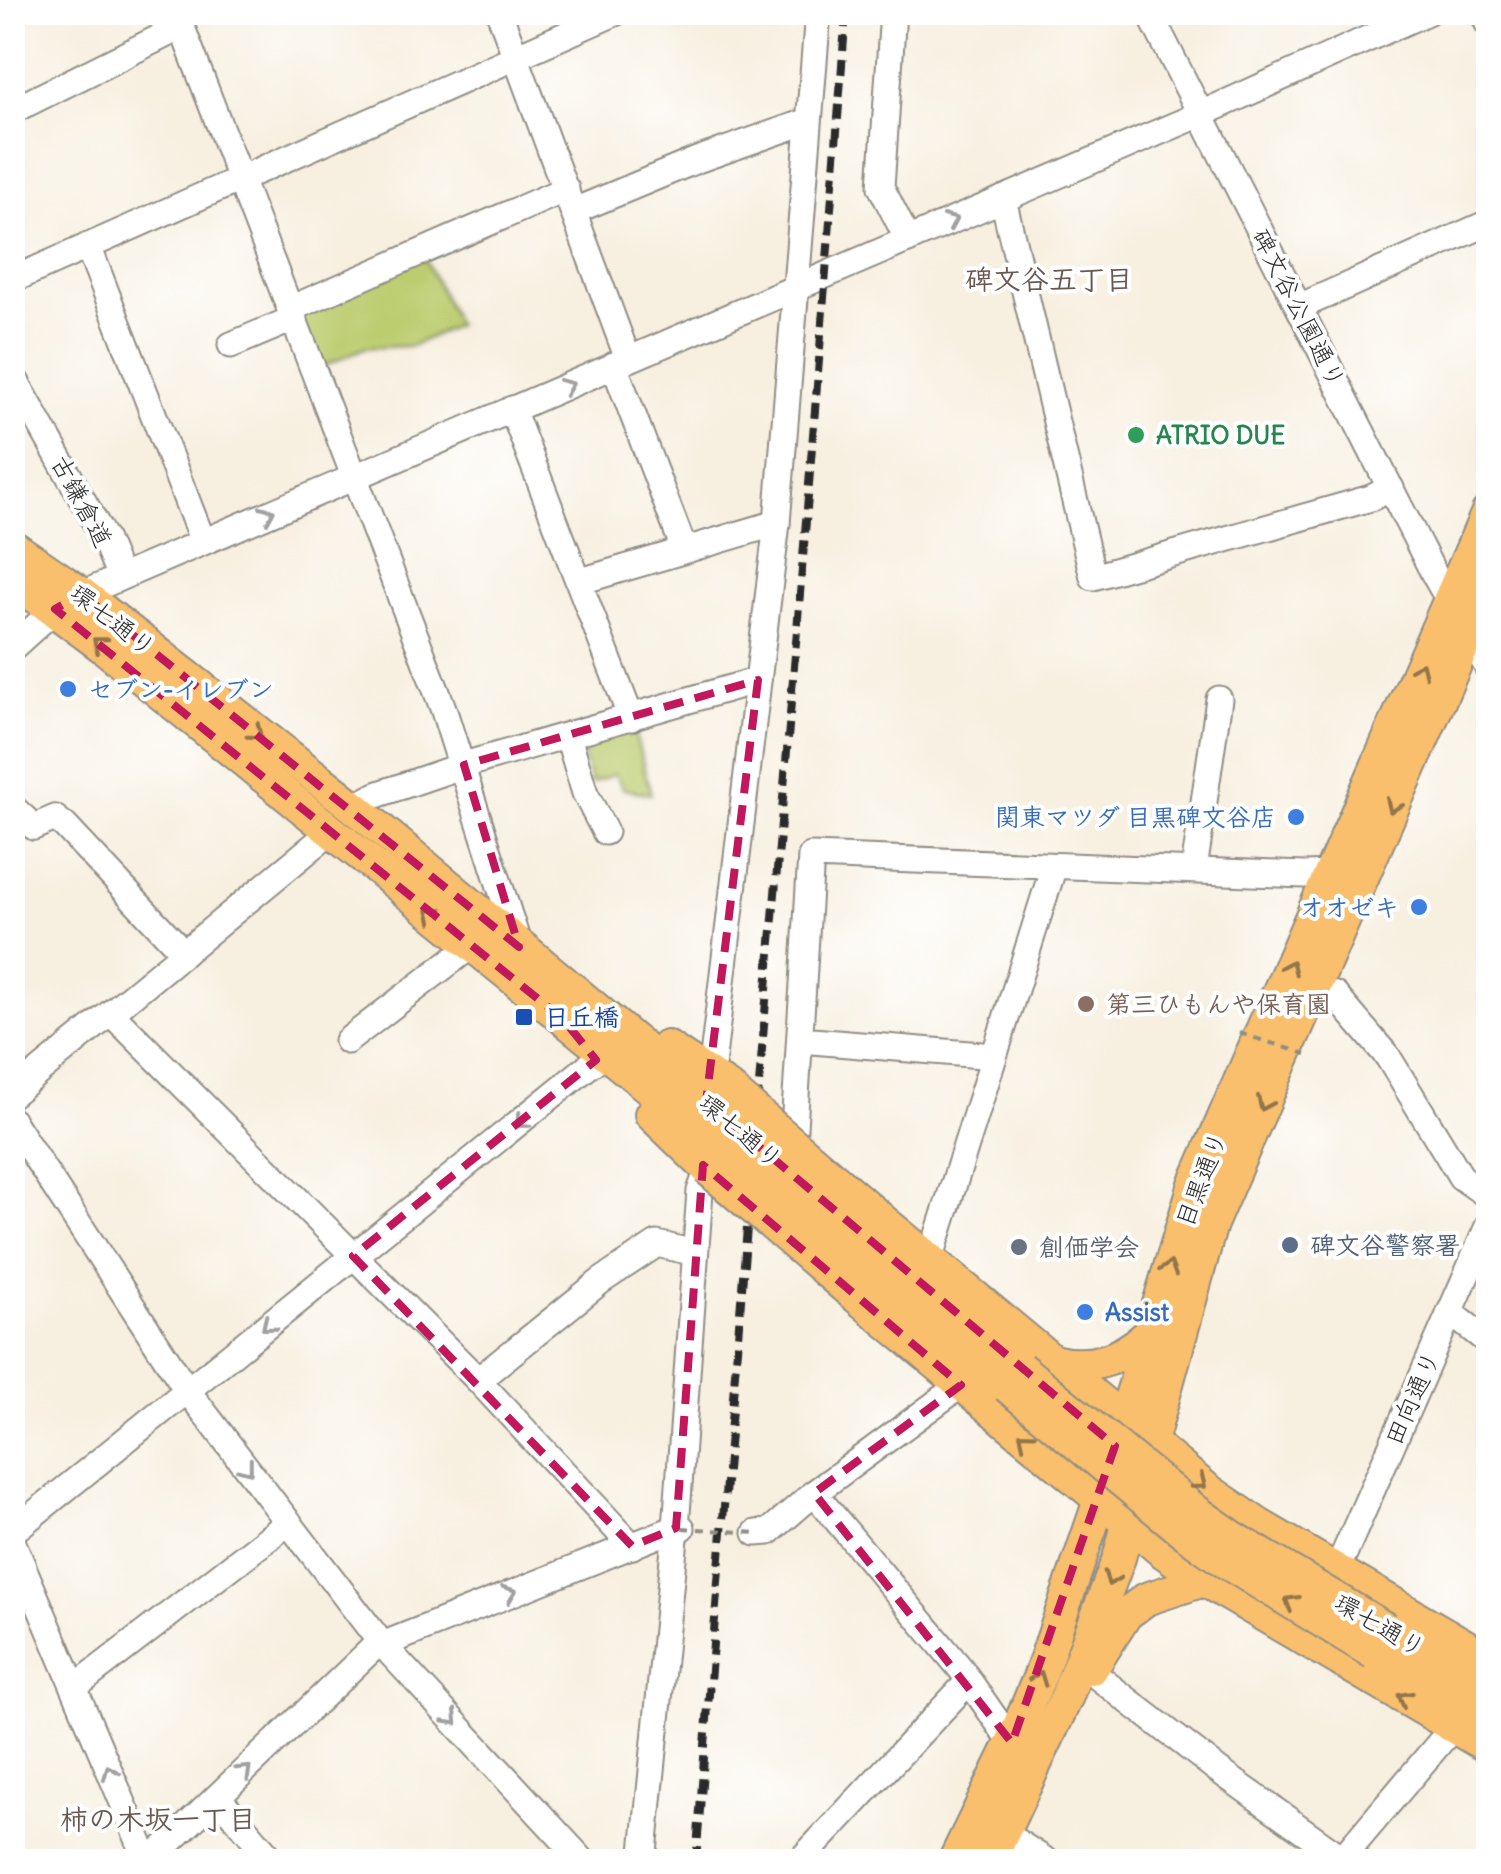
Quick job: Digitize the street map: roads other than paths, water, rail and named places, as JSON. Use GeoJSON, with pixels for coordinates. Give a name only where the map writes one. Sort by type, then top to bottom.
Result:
{"type":"FeatureCollection","features":[{"type":"Feature","properties":{"kind":"main road","name":"目黒通り"},"geometry":{"type":"LineString","coordinates":[[954,1862],[1041,1673],[1100,1500],[1195,1184],[1488,512]]}},
{"type":"Feature","properties":{"kind":"main road","name":"環七通り"},"geometry":{"type":"LineString","coordinates":[[12,546],[68,601],[343,819],[519,947],[572,1008],[718,1144],[1026,1372],[1197,1512],[1488,1719]]}},
{"type":"Feature","properties":{"kind":"main road","name":"環七通り"},"geometry":{"type":"LineString","coordinates":[[12,579],[68,601]]}},
{"type":"Feature","properties":{"kind":"main road","name":"目黒通り"},"geometry":{"type":"LineString","coordinates":[[996,1847],[1067,1696],[1130,1524],[1211,1224],[1488,589]]}},
{"type":"Feature","properties":{"kind":"main road","name":"環七通り"},"geometry":{"type":"LineString","coordinates":[[343,819],[472,945],[572,1008]]}},
{"type":"Feature","properties":{"kind":"main road"},"geometry":{"type":"LineString","coordinates":[[572,1008],[719,1080],[794,1144],[865,1253],[961,1385],[1100,1500],[1204,1580],[1488,1747]]}},
{"type":"Feature","properties":{"kind":"main road"},"geometry":{"type":"LineString","coordinates":[[572,1008],[596,1060],[718,1144]]}},
{"type":"Feature","properties":{"kind":"main road"},"geometry":{"type":"LineString","coordinates":[[865,1253],[930,1260],[1026,1372],[1122,1421],[1259,1525],[1488,1659]]}},
{"type":"Feature","properties":{"kind":"main road"},"geometry":{"type":"LineString","coordinates":[[1026,1372],[1104,1362],[1124,1354],[1148,1336]]}},
{"type":"Feature","properties":{"kind":"main road"},"geometry":{"type":"LineString","coordinates":[[1067,1696],[1090,1671],[1126,1614],[1146,1599],[1204,1580]]}},
{"type":"Feature","properties":{"kind":"main road","name":"環七通り"},"geometry":{"type":"LineString","coordinates":[[1380,1641],[1488,1686]]}},
{"type":"Feature","properties":{"kind":"street"},"geometry":{"type":"LineString","coordinates":[[498,12],[570,200],[684,549]]}},
{"type":"Feature","properties":{"kind":"street"},"geometry":{"type":"LineString","coordinates":[[12,280],[617,12]]}},
{"type":"Feature","properties":{"kind":"street"},"geometry":{"type":"LineString","coordinates":[[719,1080],[777,523],[818,12]]}},
{"type":"Feature","properties":{"kind":"street"},"geometry":{"type":"LineString","coordinates":[[893,12],[880,187],[908,240]]}},
{"type":"Feature","properties":{"kind":"street","name":"碑文谷公園通り"},"geometry":{"type":"LineString","coordinates":[[1149,12],[1468,638],[1488,668]]}},
{"type":"Feature","properties":{"kind":"street"},"geometry":{"type":"LineString","coordinates":[[12,648],[68,601],[120,577],[1201,114],[1427,12]]}},
{"type":"Feature","properties":{"kind":"street"},"geometry":{"type":"LineString","coordinates":[[1483,12],[1488,24]]}},
{"type":"Feature","properties":{"kind":"street"},"geometry":{"type":"LineString","coordinates":[[12,111],[179,20],[464,766],[519,947]]}},
{"type":"Feature","properties":{"kind":"street"},"geometry":{"type":"LineString","coordinates":[[231,346],[292,314],[570,200],[808,122]]}},
{"type":"Feature","properties":{"kind":"street"},"geometry":{"type":"LineString","coordinates":[[1002,198],[1093,578],[1370,498],[1391,488]]}},
{"type":"Feature","properties":{"kind":"street"},"geometry":{"type":"LineString","coordinates":[[1299,307],[1488,223]]}},
{"type":"Feature","properties":{"kind":"street"},"geometry":{"type":"LineString","coordinates":[[88,246],[203,542]]}},
{"type":"Feature","properties":{"kind":"street","name":"古鎌倉道"},"geometry":{"type":"LineString","coordinates":[[12,374],[104,538],[120,577]]}},
{"type":"Feature","properties":{"kind":"street"},"geometry":{"type":"LineString","coordinates":[[512,409],[631,718]]}},
{"type":"Feature","properties":{"kind":"street"},"geometry":{"type":"LineString","coordinates":[[581,581],[777,523]]}},
{"type":"Feature","properties":{"kind":"street"},"geometry":{"type":"LineString","coordinates":[[12,1094],[376,795],[758,680]]}},
{"type":"Feature","properties":{"kind":"street"},"geometry":{"type":"LineString","coordinates":[[1194,870],[1218,699]]}},
{"type":"Feature","properties":{"kind":"street"},"geometry":{"type":"LineString","coordinates":[[568,736],[585,793],[605,832]]}},
{"type":"Feature","properties":{"kind":"street"},"geometry":{"type":"LineString","coordinates":[[12,807],[34,827],[55,818],[66,826],[184,953]]}},
{"type":"Feature","properties":{"kind":"street"},"geometry":{"type":"LineString","coordinates":[[794,1144],[811,856],[1331,874]]}},
{"type":"Feature","properties":{"kind":"street"},"geometry":{"type":"LineString","coordinates":[[930,1260],[1054,866]]}},
{"type":"Feature","properties":{"kind":"street"},"geometry":{"type":"LineString","coordinates":[[347,1041],[472,945]]}},
{"type":"Feature","properties":{"kind":"street"},"geometry":{"type":"LineString","coordinates":[[1315,988],[1335,995],[1388,1057],[1461,1178],[1488,1196]]}},
{"type":"Feature","properties":{"kind":"street"},"geometry":{"type":"LineString","coordinates":[[111,1012],[478,1380],[632,1546]]}},
{"type":"Feature","properties":{"kind":"street"},"geometry":{"type":"LineString","coordinates":[[800,1040],[994,1056]]}},
{"type":"Feature","properties":{"kind":"street"},"geometry":{"type":"LineString","coordinates":[[12,1532],[596,1060]]}},
{"type":"Feature","properties":{"kind":"street"},"geometry":{"type":"LineString","coordinates":[[12,1121],[187,1390],[381,1644],[584,1862]]}},
{"type":"Feature","properties":{"kind":"street"},"geometry":{"type":"LineString","coordinates":[[642,1862],[679,1528],[700,1191],[718,1144]]}},
{"type":"Feature","properties":{"kind":"street","name":"田向通り"},"geometry":{"type":"LineString","coordinates":[[1337,1570],[1488,1226]]}},
{"type":"Feature","properties":{"kind":"street"},"geometry":{"type":"LineString","coordinates":[[478,1380],[601,1281],[656,1244],[695,1252]]}},
{"type":"Feature","properties":{"kind":"street"},"geometry":{"type":"LineString","coordinates":[[1450,1312],[1488,1342]]}},
{"type":"Feature","properties":{"kind":"street"},"geometry":{"type":"LineString","coordinates":[[756,1533],[768,1532],[814,1493],[961,1385]]}},
{"type":"Feature","properties":{"kind":"street"},"geometry":{"type":"LineString","coordinates":[[814,1493],[968,1682],[1012,1743]]}},
{"type":"Feature","properties":{"kind":"street"},"geometry":{"type":"LineString","coordinates":[[75,1687],[289,1522]]}},
{"type":"Feature","properties":{"kind":"street"},"geometry":{"type":"LineString","coordinates":[[12,1541],[149,1862],[381,1644],[679,1528]]}},
{"type":"Feature","properties":{"kind":"street"},"geometry":{"type":"LineString","coordinates":[[1090,1671],[1341,1860],[1454,1727]]}},
{"type":"Feature","properties":{"kind":"street"},"geometry":{"type":"LineString","coordinates":[[799,1862],[968,1682]]}},
{"type":"Feature","properties":{"kind":"street"},"geometry":{"type":"LineString","coordinates":[[218,1798],[274,1862]]}},
{"type":"Feature","properties":{"kind":"street"},"geometry":{"type":"LineString","coordinates":[[996,1847],[1048,1862]]}},
{"type":"Feature","properties":{"kind":"railway"},"geometry":{"type":"LineString","coordinates":[[696,1862],[846,12]]}},
{"type":"Feature","properties":{"kind":"place","name":"ATRIO DUE"},"geometry":{"type":"Point","coordinates":[1136,435]}},
{"type":"Feature","properties":{"kind":"place","name":"セブン-イレブン"},"geometry":{"type":"Point","coordinates":[68,689]}},
{"type":"Feature","properties":{"kind":"place","name":"関東マツダ 目黒碑文谷店"},"geometry":{"type":"Point","coordinates":[1296,817]}},
{"type":"Feature","properties":{"kind":"place","name":"オオゼキ"},"geometry":{"type":"Point","coordinates":[1419,907]}},
{"type":"Feature","properties":{"kind":"place","name":"第三ひもんや保育園"},"geometry":{"type":"Point","coordinates":[1086,1004]}},
{"type":"Feature","properties":{"kind":"place","name":"日丘橋"},"geometry":{"type":"Point","coordinates":[524,1017]}},
{"type":"Feature","properties":{"kind":"place","name":"碑文谷警察署"},"geometry":{"type":"Point","coordinates":[1290,1245]}},
{"type":"Feature","properties":{"kind":"place","name":"創価学会"},"geometry":{"type":"Point","coordinates":[1019,1247]}},
{"type":"Feature","properties":{"kind":"place","name":"Assist"},"geometry":{"type":"Point","coordinates":[1085,1312]}},
{"type":"Feature","properties":{"kind":"district","name":"碑文谷五丁目"},"geometry":{"type":"Point","coordinates":[1049,279]}},
{"type":"Feature","properties":{"kind":"district","name":"柿の木坂一丁目"},"geometry":{"type":"Point","coordinates":[158,1819]}}]}
